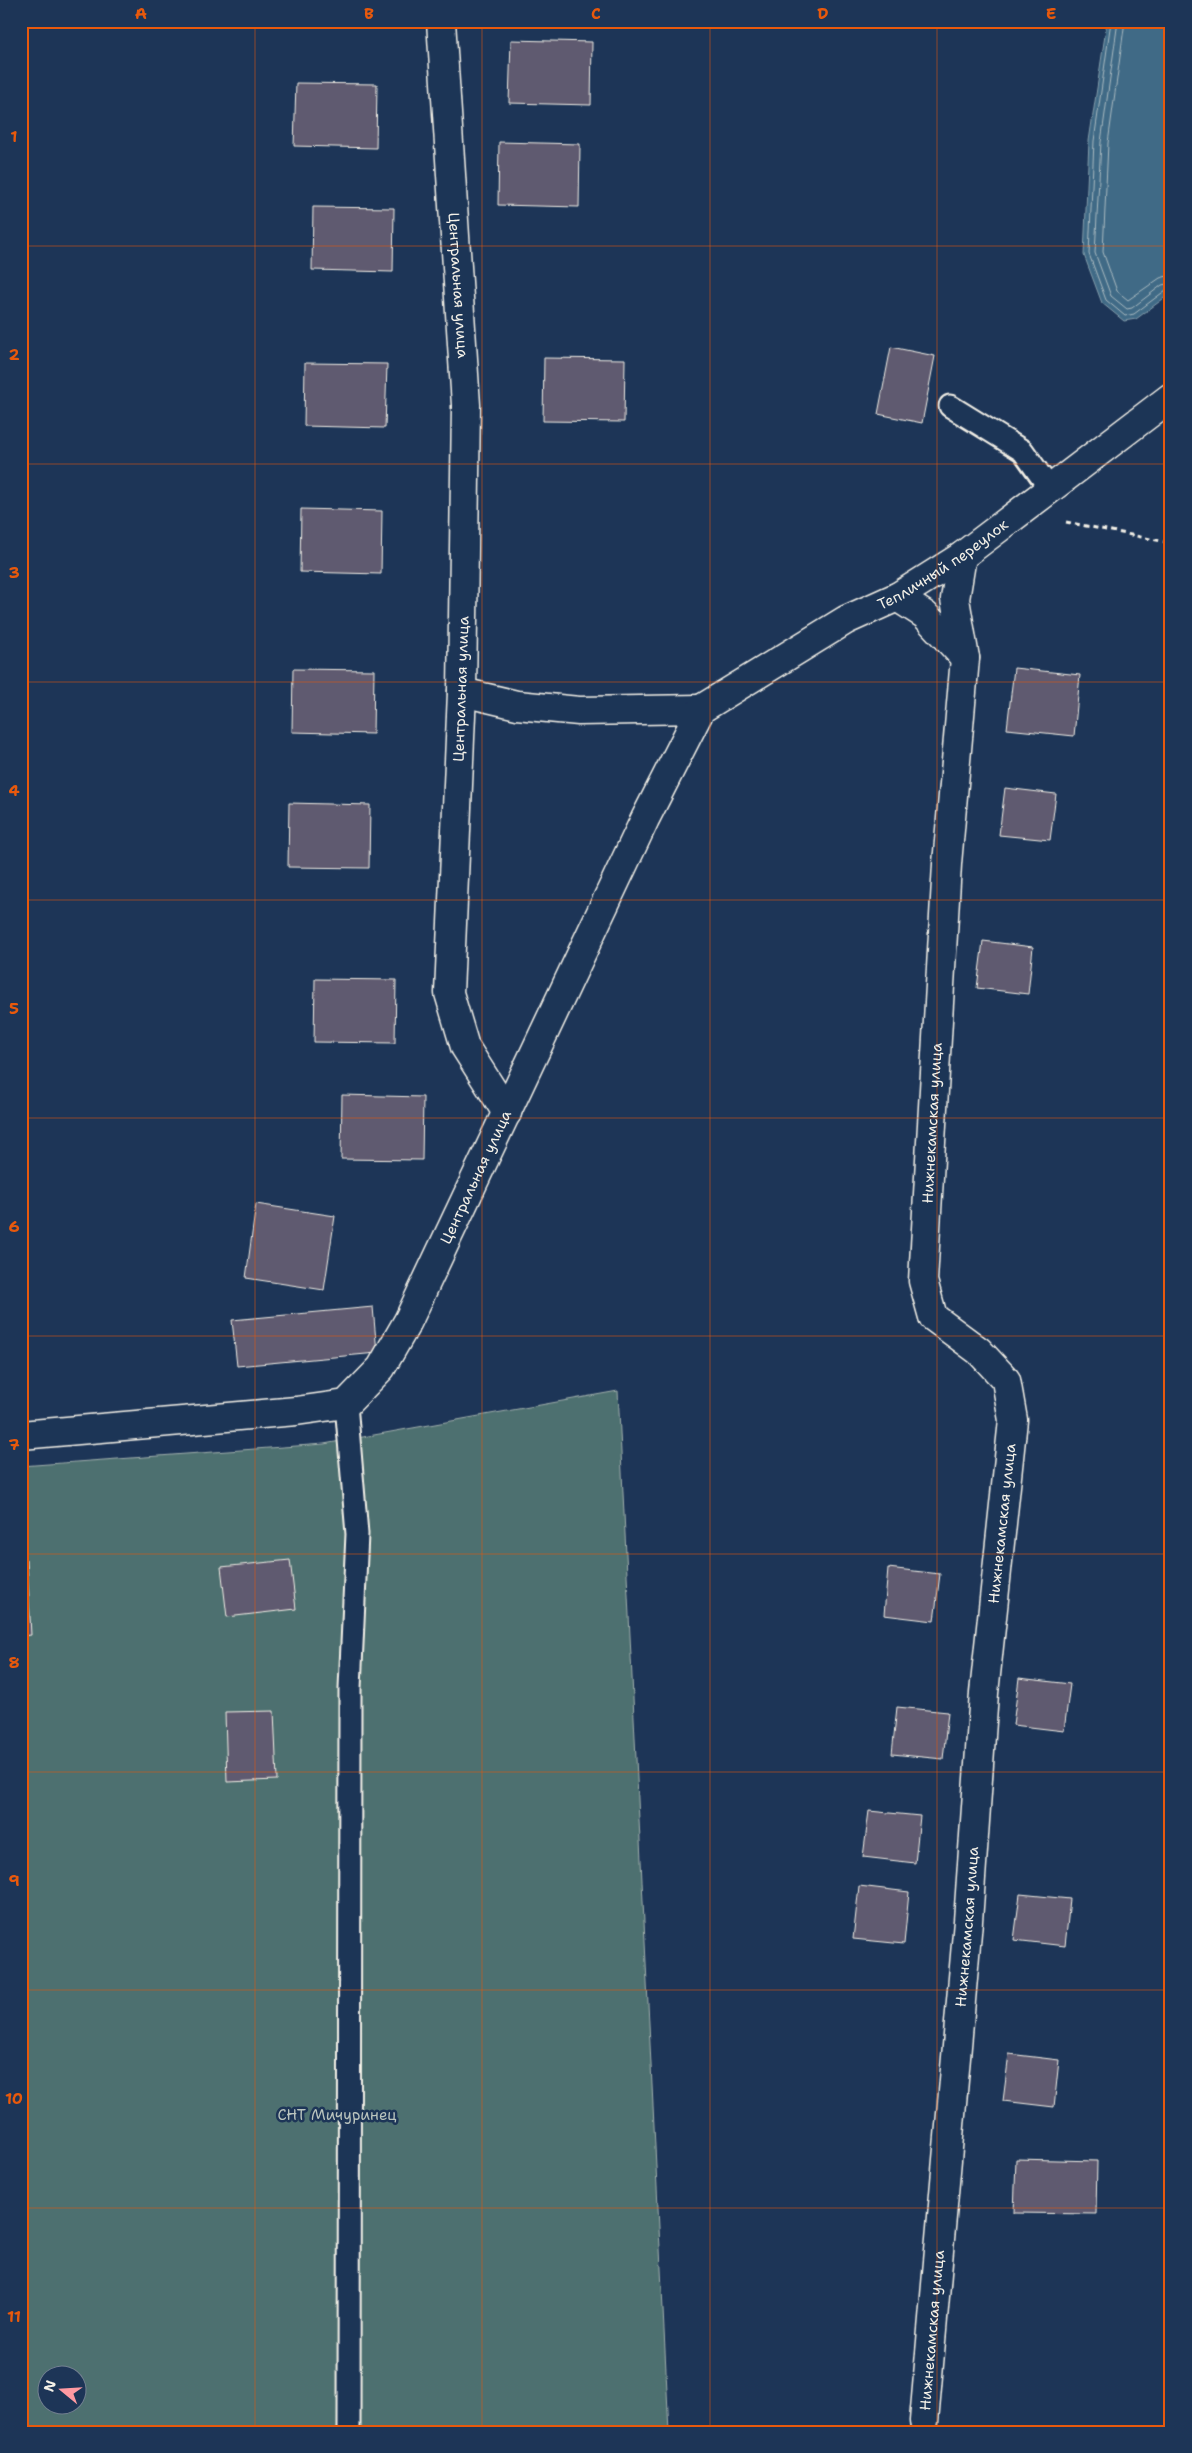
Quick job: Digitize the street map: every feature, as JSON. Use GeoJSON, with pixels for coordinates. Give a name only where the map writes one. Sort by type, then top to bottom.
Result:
{"type":"FeatureCollection","features":[{"type":"Feature","properties":{"kind":"street","name":"Центральная улица"},"geometry":{"type":"LineString","coordinates":[[346,1404],[381,1368],[408,1321],[507,1112],[465,1047],[449,993],[462,692],[466,405],[441,21]]}},
{"type":"Feature","properties":{"kind":"street","name":"Тепличный переулок"},"geometry":{"type":"LineString","coordinates":[[701,709],[846,620],[898,597],[962,556],[1171,397]]}},
{"type":"Feature","properties":{"kind":"street","name":"Нижнекамская улица"},"geometry":{"type":"LineString","coordinates":[[924,2421],[968,1921],[984,1694],[1012,1420],[1006,1380],[979,1351],[933,1317],[923,1281],[947,864],[964,658],[955,599],[962,556]]}},
{"type":"Feature","properties":{"kind":"street"},"geometry":{"type":"LineString","coordinates":[[898,597],[925,615],[964,658]]}},
{"type":"Feature","properties":{"kind":"street"},"geometry":{"type":"LineString","coordinates":[[462,692],[517,705],[579,711],[701,709],[645,819],[507,1112]]}},
{"type":"Feature","properties":{"kind":"street"},"geometry":{"type":"LineString","coordinates":[[21,1435],[296,1411],[346,1404]]}},
{"type":"Feature","properties":{"kind":"lane"},"geometry":{"type":"LineString","coordinates":[[950,406],[1023,451],[1050,489]]}},
{"type":"Feature","properties":{"kind":"lane"},"geometry":{"type":"LineString","coordinates":[[346,1404],[357,1534],[350,1688],[350,2432]]}},
{"type":"Feature","properties":{"kind":"path"},"geometry":{"type":"LineString","coordinates":[[1018,513],[1171,543]]}},
{"type":"Feature","properties":{"kind":"green space","name":"СНТ Мичуринец"},"geometry":{"type":"Polygon","coordinates":[[[618,1391],[669,2432],[21,2432],[21,1466],[324,1444],[618,1391]]]}},
{"type":"Feature","properties":{"kind":"water"},"geometry":{"type":"Polygon","coordinates":[[[1171,21],[1171,293],[1136,319],[1124,321],[1102,303],[1084,255],[1089,141],[1107,22],[1171,21]]]}},
{"type":"Feature","properties":{"kind":"building"},"geometry":{"type":"Polygon","coordinates":[[[511,40],[592,42],[591,105],[509,103],[511,40]]]}},
{"type":"Feature","properties":{"kind":"building"},"geometry":{"type":"Polygon","coordinates":[[[296,83],[377,84],[376,148],[294,146],[296,83]]]}},
{"type":"Feature","properties":{"kind":"building"},"geometry":{"type":"Polygon","coordinates":[[[499,142],[580,144],[579,207],[498,205],[499,142]]]}},
{"type":"Feature","properties":{"kind":"building"},"geometry":{"type":"Polygon","coordinates":[[[313,207],[394,208],[393,272],[312,270],[313,207]]]}},
{"type":"Feature","properties":{"kind":"building"},"geometry":{"type":"Polygon","coordinates":[[[891,347],[935,356],[922,423],[878,414],[891,347]]]}},
{"type":"Feature","properties":{"kind":"building"},"geometry":{"type":"Polygon","coordinates":[[[544,358],[625,359],[624,422],[543,421],[544,358]]]}},
{"type":"Feature","properties":{"kind":"building"},"geometry":{"type":"Polygon","coordinates":[[[305,363],[387,364],[385,428],[304,426],[305,363]]]}},
{"type":"Feature","properties":{"kind":"building"},"geometry":{"type":"Polygon","coordinates":[[[301,509],[382,511],[381,574],[300,572],[301,509]]]}},
{"type":"Feature","properties":{"kind":"building"},"geometry":{"type":"Polygon","coordinates":[[[1014,668],[1080,675],[1074,736],[1007,729],[1014,668]]]}},
{"type":"Feature","properties":{"kind":"building"},"geometry":{"type":"Polygon","coordinates":[[[293,669],[374,670],[373,734],[292,732],[293,669]]]}},
{"type":"Feature","properties":{"kind":"building"},"geometry":{"type":"Polygon","coordinates":[[[1005,788],[1056,794],[1050,840],[999,835],[1005,788]]]}},
{"type":"Feature","properties":{"kind":"building"},"geometry":{"type":"Polygon","coordinates":[[[289,803],[370,805],[369,868],[288,867],[289,803]]]}},
{"type":"Feature","properties":{"kind":"building"},"geometry":{"type":"Polygon","coordinates":[[[983,941],[1033,947],[1028,994],[977,988],[983,941]]]}},
{"type":"Feature","properties":{"kind":"building"},"geometry":{"type":"Polygon","coordinates":[[[315,979],[396,980],[395,1043],[314,1042],[315,979]]]}},
{"type":"Feature","properties":{"kind":"building"},"geometry":{"type":"Polygon","coordinates":[[[342,1095],[423,1097],[422,1160],[341,1159],[342,1095]]]}},
{"type":"Feature","properties":{"kind":"building"},"geometry":{"type":"Polygon","coordinates":[[[256,1204],[335,1216],[324,1290],[246,1278],[256,1204]]]}},
{"type":"Feature","properties":{"kind":"building"},"geometry":{"type":"Polygon","coordinates":[[[373,1307],[377,1353],[237,1366],[232,1320],[373,1307]]]}},
{"type":"Feature","properties":{"kind":"building"},"geometry":{"type":"Polygon","coordinates":[[[290,1560],[296,1609],[227,1617],[221,1567],[290,1560]]]}},
{"type":"Feature","properties":{"kind":"building"},"geometry":{"type":"Polygon","coordinates":[[[21,1561],[27,1561],[31,1635],[21,1636],[21,1561]]]}},
{"type":"Feature","properties":{"kind":"building"},"geometry":{"type":"Polygon","coordinates":[[[888,1568],[940,1574],[934,1621],[884,1615],[888,1568]]]}},
{"type":"Feature","properties":{"kind":"building"},"geometry":{"type":"Polygon","coordinates":[[[1019,1678],[1070,1684],[1064,1731],[1013,1725],[1019,1678]]]}},
{"type":"Feature","properties":{"kind":"building"},"geometry":{"type":"Polygon","coordinates":[[[897,1707],[948,1712],[943,1759],[892,1754],[897,1707]]]}},
{"type":"Feature","properties":{"kind":"building"},"geometry":{"type":"Polygon","coordinates":[[[274,1711],[277,1780],[227,1782],[225,1712],[274,1711]]]}},
{"type":"Feature","properties":{"kind":"building"},"geometry":{"type":"Polygon","coordinates":[[[869,1811],[920,1816],[915,1863],[863,1857],[869,1811]]]}},
{"type":"Feature","properties":{"kind":"building"},"geometry":{"type":"Polygon","coordinates":[[[859,1886],[909,1892],[904,1944],[853,1939],[859,1886]]]}},
{"type":"Feature","properties":{"kind":"building"},"geometry":{"type":"Polygon","coordinates":[[[1020,1894],[1070,1899],[1065,1946],[1014,1940],[1020,1894]]]}},
{"type":"Feature","properties":{"kind":"building"},"geometry":{"type":"Polygon","coordinates":[[[1009,2054],[1059,2060],[1054,2107],[1003,2101],[1009,2054]]]}},
{"type":"Feature","properties":{"kind":"building"},"geometry":{"type":"Polygon","coordinates":[[[1016,2159],[1097,2161],[1096,2214],[1014,2213],[1016,2159]]]}}]}
